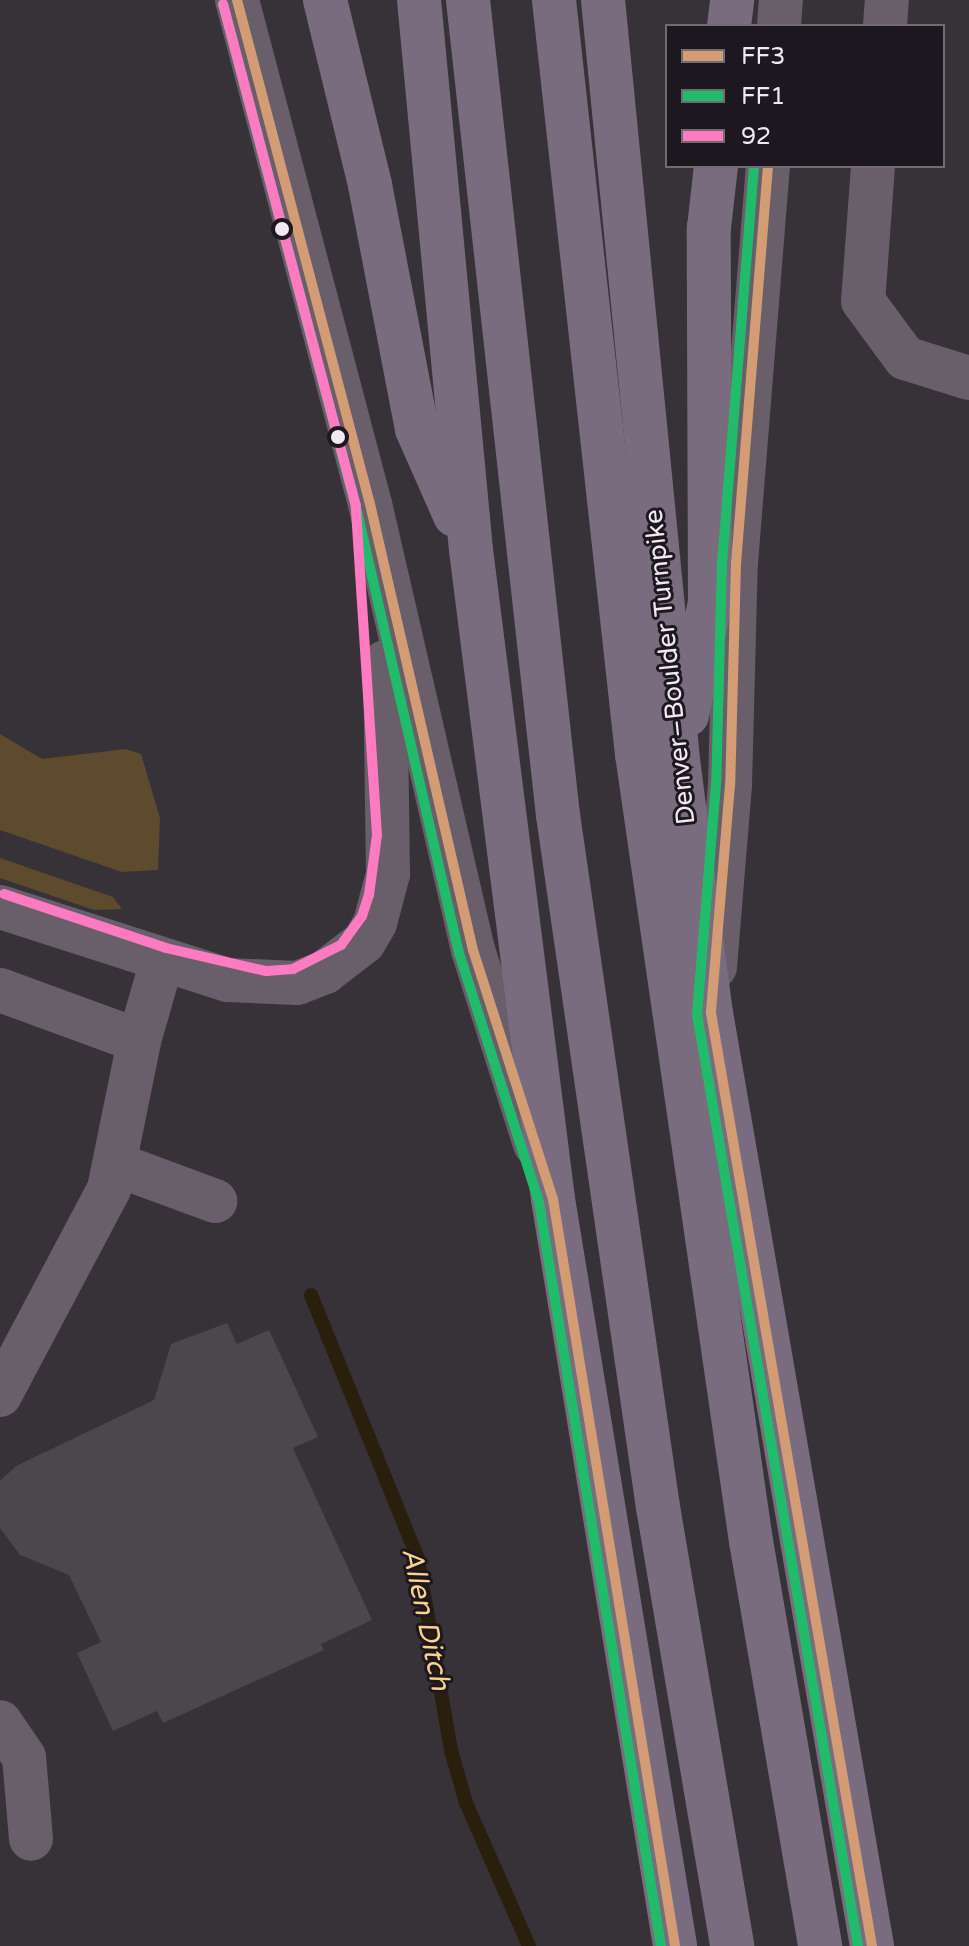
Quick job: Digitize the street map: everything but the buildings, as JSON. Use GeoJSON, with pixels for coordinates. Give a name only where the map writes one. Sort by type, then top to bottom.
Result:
{"type":"FeatureCollection","features":[{"type":"Feature","properties":{"kind":"highway"},"geometry":{"type":"LineString","coordinates":[[325,0],[370,185],[417,429],[471,550]]}},
{"type":"Feature","properties":{"kind":"highway"},"geometry":{"type":"LineString","coordinates":[[419,0],[471,550],[553,1199],[675,1946]]}},
{"type":"Feature","properties":{"kind":"highway"},"geometry":{"type":"LineString","coordinates":[[468,0],[558,815],[658,1507],[732,1946]]}},
{"type":"Feature","properties":{"kind":"highway"},"geometry":{"type":"LineString","coordinates":[[554,0],[637,754],[751,1541],[820,1946]]}},
{"type":"Feature","properties":{"kind":"highway","name":"Denver–Boulder Turnpike"},"geometry":{"type":"LineString","coordinates":[[603,0],[678,760],[711,1013],[872,1946]]}},
{"type":"Feature","properties":{"kind":"highway"},"geometry":{"type":"LineString","coordinates":[[729,24],[732,0]]}},
{"type":"Feature","properties":{"kind":"highway"},"geometry":{"type":"LineString","coordinates":[[678,760],[710,602],[709,228],[716,168]]}},
{"type":"Feature","properties":{"kind":"street"},"geometry":{"type":"LineString","coordinates":[[237,0],[370,504],[473,950],[553,1199]]}},
{"type":"Feature","properties":{"kind":"street"},"geometry":{"type":"LineString","coordinates":[[779,24],[781,0]]}},
{"type":"Feature","properties":{"kind":"street"},"geometry":{"type":"LineString","coordinates":[[885,24],[887,0]]}},
{"type":"Feature","properties":{"kind":"street"},"geometry":{"type":"LineString","coordinates":[[711,1013],[730,785],[736,563],[768,168]]}},
{"type":"Feature","properties":{"kind":"street"},"geometry":{"type":"LineString","coordinates":[[873,168],[863,301],[905,358],[969,378]]}},
{"type":"Feature","properties":{"kind":"street"},"geometry":{"type":"LineString","coordinates":[[0,907],[228,980],[297,983],[350,956],[375,923],[391,836],[386,675],[370,504]]}},
{"type":"Feature","properties":{"kind":"street"},"geometry":{"type":"LineString","coordinates":[[0,1395],[109,1189],[139,1041],[162,961]]}},
{"type":"Feature","properties":{"kind":"street"},"geometry":{"type":"LineString","coordinates":[[0,990],[139,1041]]}},
{"type":"Feature","properties":{"kind":"street"},"geometry":{"type":"LineString","coordinates":[[115,1164],[215,1201]]}},
{"type":"Feature","properties":{"kind":"street"},"geometry":{"type":"LineString","coordinates":[[0,1722],[24,1757],[31,1839]]}},
{"type":"Feature","properties":{"kind":"shaded area"},"geometry":{"type":"Polygon","coordinates":[[[0,734],[42,759],[126,749],[141,754],[160,818],[158,870],[122,872],[0,830],[0,734]]]}},
{"type":"Feature","properties":{"kind":"shaded area"},"geometry":{"type":"Polygon","coordinates":[[[0,858],[113,897],[122,909],[94,910],[0,878],[0,858]]]}},
{"type":"Feature","properties":{"kind":"waterway","name":"Allen Ditch"},"geometry":{"type":"LineString","coordinates":[[311,1295],[418,1559],[451,1750],[466,1803],[529,1946]]}},
{"type":"Feature","properties":{"kind":"transit line","name":"FF3"},"geometry":{"type":"LineString","coordinates":[[237,0],[370,504],[473,950],[553,1199],[675,1946]]}},
{"type":"Feature","properties":{"kind":"transit line","name":"FF1"},"geometry":{"type":"LineString","coordinates":[[223,4],[356,507],[459,953],[539,1202],[661,1946]]}},
{"type":"Feature","properties":{"kind":"transit line","name":"92"},"geometry":{"type":"LineString","coordinates":[[4,894],[166,948],[266,971],[293,969],[341,945],[362,916],[369,895],[377,835],[356,506],[223,4]]}},
{"type":"Feature","properties":{"kind":"transit line","name":"FF1"},"geometry":{"type":"LineString","coordinates":[[754,168],[722,562],[716,784],[697,1014],[858,1946]]}},
{"type":"Feature","properties":{"kind":"transit line","name":"FF3"},"geometry":{"type":"LineString","coordinates":[[768,168],[736,563],[730,785],[711,1013],[872,1946]]}}]}
